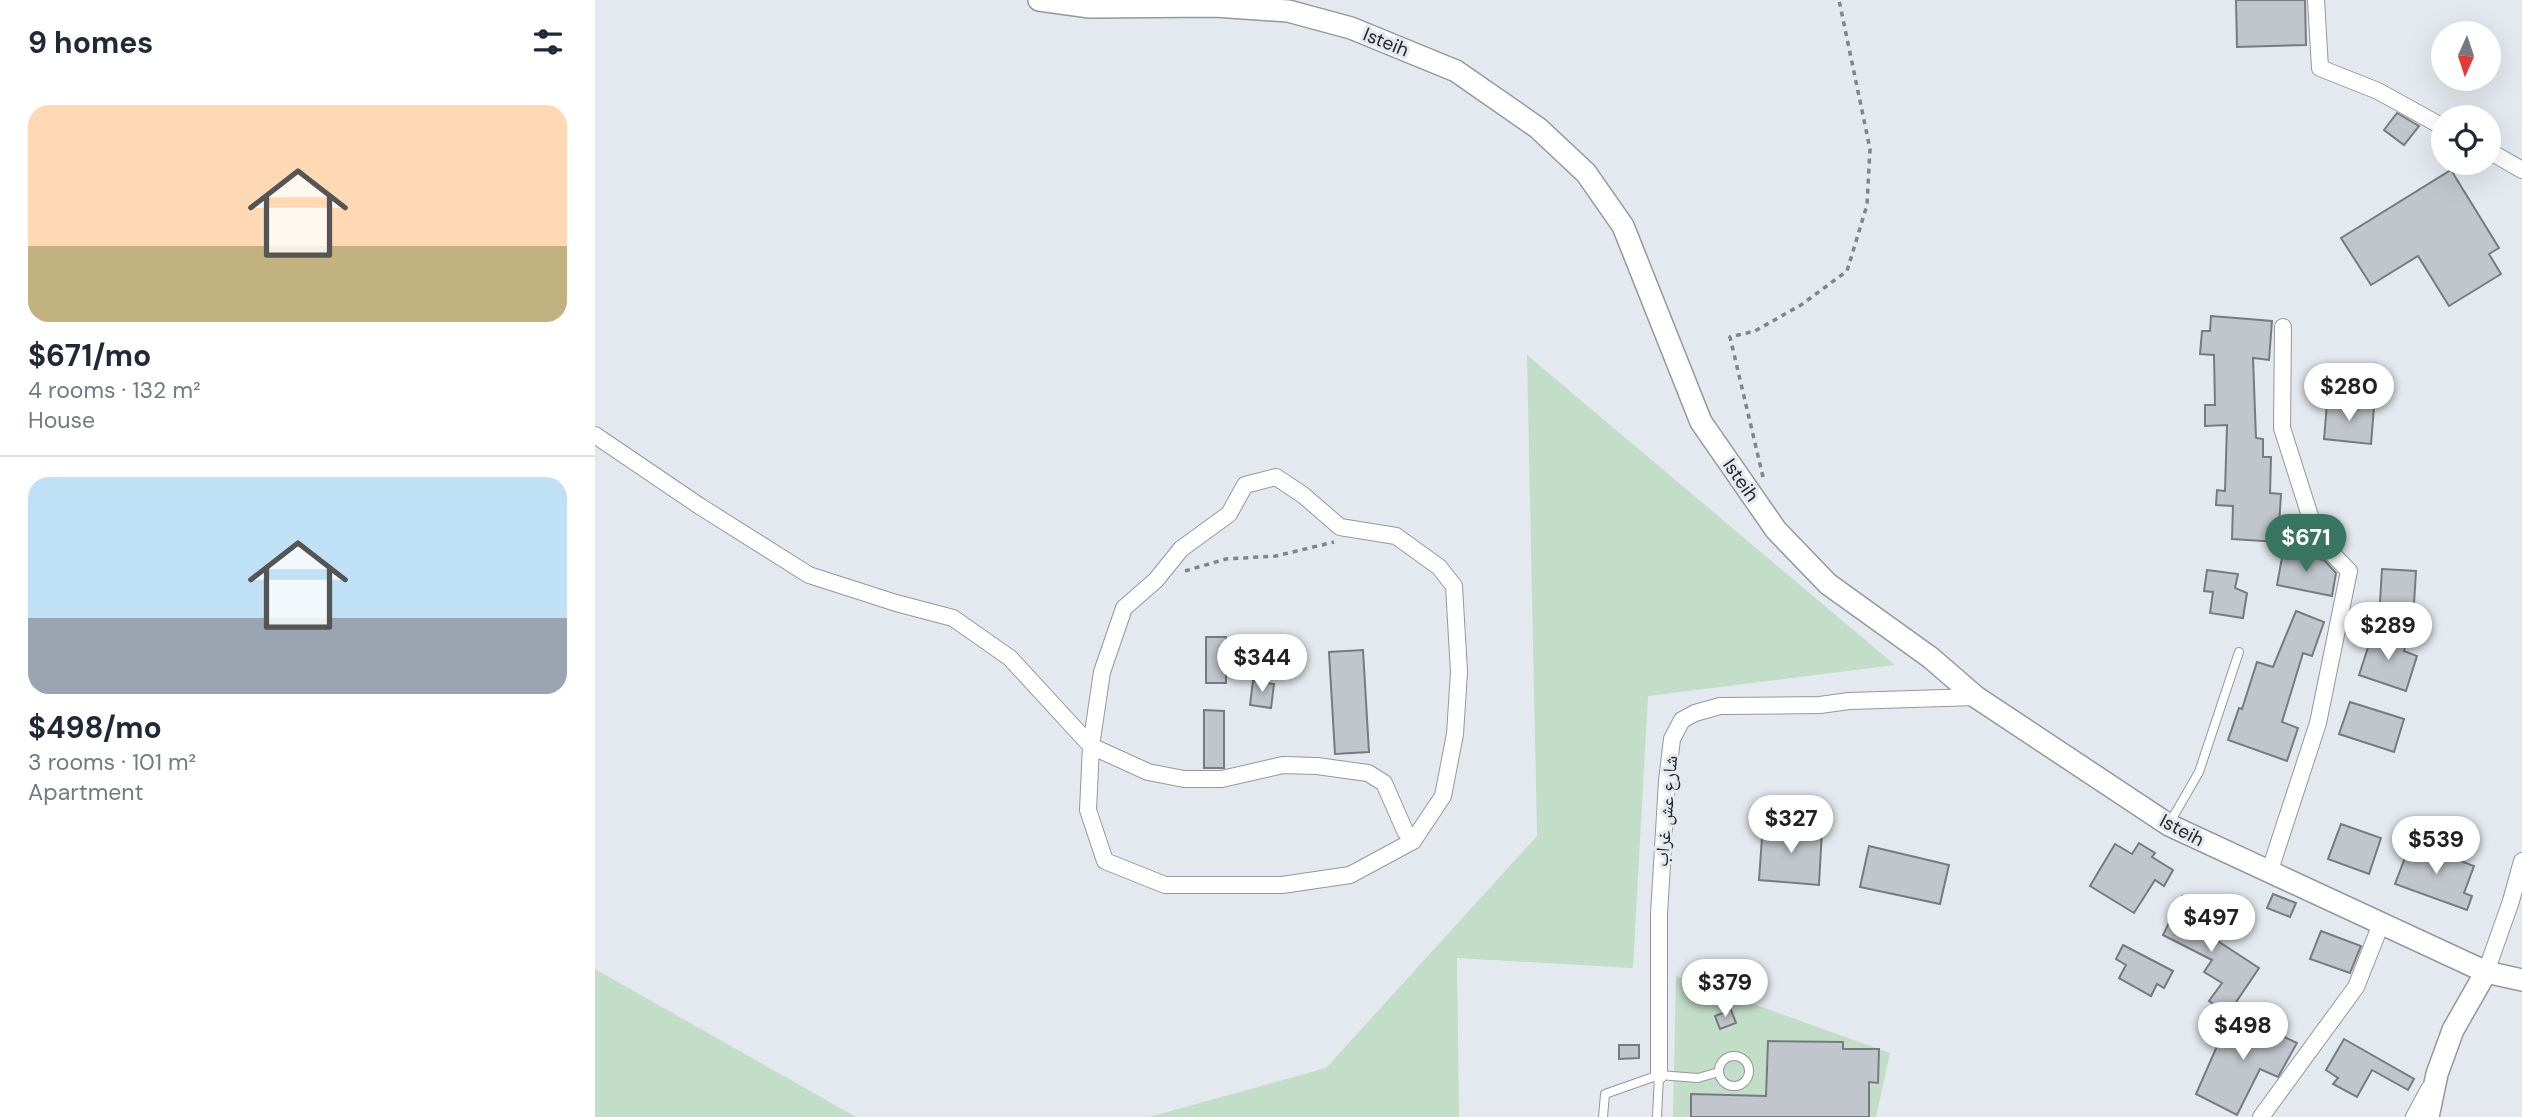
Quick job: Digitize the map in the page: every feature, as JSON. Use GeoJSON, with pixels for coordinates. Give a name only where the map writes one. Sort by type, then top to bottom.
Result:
{"type":"FeatureCollection","features":[{"type":"Feature","properties":{"kind":"street","name":"Isteih"},"geometry":{"type":"LineString","coordinates":[[1039,0],[1090,7],[1215,6],[1299,14],[1351,28],[1456,71],[1538,128],[1586,173],[1623,226],[1701,422],[1776,530],[1828,584],[1931,658],[1976,697],[2168,825],[2486,971],[2522,980]]}},
{"type":"Feature","properties":{"kind":"street"},"geometry":{"type":"LineString","coordinates":[[2316,0],[2320,68],[2378,91],[2431,120]]}},
{"type":"Feature","properties":{"kind":"street"},"geometry":{"type":"LineString","coordinates":[[2501,158],[2522,170]]}},
{"type":"Feature","properties":{"kind":"street"},"geometry":{"type":"LineString","coordinates":[[2269,873],[2318,723],[2349,570],[2317,538],[2282,428],[2283,327]]}},
{"type":"Feature","properties":{"kind":"street"},"geometry":{"type":"LineString","coordinates":[[595,435],[701,507],[809,575],[953,618],[1010,658],[1091,746],[1148,772],[1184,779],[1222,779],[1283,765],[1317,766],[1368,773],[1384,783],[1412,841]]}},
{"type":"Feature","properties":{"kind":"street"},"geometry":{"type":"LineString","coordinates":[[1276,477],[1303,495],[1341,527],[1396,536],[1439,567],[1454,586],[1459,672],[1455,734],[1443,796],[1412,841],[1350,875],[1282,885],[1165,885],[1105,861],[1088,810],[1091,746],[1102,672],[1124,608],[1156,580],[1181,549],[1229,514],[1245,485],[1276,477]]}},
{"type":"Feature","properties":{"kind":"street","name":"شارع عش غراب"},"geometry":{"type":"LineString","coordinates":[[1659,1075],[1659,914],[1667,781],[1672,739],[1682,720],[1720,706],[1820,705],[1849,701],[1976,697]]}},
{"type":"Feature","properties":{"kind":"street"},"geometry":{"type":"LineString","coordinates":[[2414,1117],[2437,1074],[2453,1030],[2486,971],[2522,861]]}},
{"type":"Feature","properties":{"kind":"street"},"geometry":{"type":"LineString","coordinates":[[2261,1117],[2356,987],[2381,924]]}},
{"type":"Feature","properties":{"kind":"street"},"geometry":{"type":"LineString","coordinates":[[2428,1117],[2437,1074]]}},
{"type":"Feature","properties":{"kind":"lane"},"geometry":{"type":"LineString","coordinates":[[2168,825],[2199,772],[2239,652]]}},
{"type":"Feature","properties":{"kind":"lane"},"geometry":{"type":"LineString","coordinates":[[1603,1117],[1605,1094],[1659,1075],[1698,1078],[1719,1072]]}},
{"type":"Feature","properties":{"kind":"lane","name":"شارع عش غراب"},"geometry":{"type":"LineString","coordinates":[[1657,1117],[1659,1075]]}},
{"type":"Feature","properties":{"kind":"path"},"geometry":{"type":"LineString","coordinates":[[1763,478],[1730,337],[1755,331],[1801,306],[1847,271],[1867,205],[1870,149],[1839,0]]}},
{"type":"Feature","properties":{"kind":"path"},"geometry":{"type":"LineString","coordinates":[[1156,580],[1226,559],[1276,556],[1339,541]]}},
{"type":"Feature","properties":{"kind":"green space"},"geometry":{"type":"Polygon","coordinates":[[[1527,355],[1895,665],[1648,696],[1633,968],[1457,958],[1459,1117],[1149,1117],[1326,1068],[1537,836],[1527,355]]]}},
{"type":"Feature","properties":{"kind":"green space"},"geometry":{"type":"Polygon","coordinates":[[[595,969],[856,1117],[595,1117],[595,969]]]}},
{"type":"Feature","properties":{"kind":"green space"},"geometry":{"type":"Polygon","coordinates":[[[1676,976],[1890,1053],[1876,1117],[1673,1117],[1676,976]]]}},
{"type":"Feature","properties":{"kind":"building"},"geometry":{"type":"Polygon","coordinates":[[[2236,0],[2305,0],[2306,45],[2237,47],[2236,0]]]}},
{"type":"Feature","properties":{"kind":"building"},"geometry":{"type":"Polygon","coordinates":[[[2397,113],[2419,126],[2404,145],[2384,130],[2397,113]]]}},
{"type":"Feature","properties":{"kind":"building"},"geometry":{"type":"Polygon","coordinates":[[[2443,175],[2454,175],[2499,248],[2489,254],[2501,274],[2449,306],[2418,256],[2371,285],[2341,238],[2443,175]]]}},
{"type":"Feature","properties":{"kind":"building"},"geometry":{"type":"Polygon","coordinates":[[[2211,316],[2272,321],[2269,360],[2253,358],[2256,438],[2263,439],[2263,457],[2271,457],[2270,493],[2281,494],[2278,542],[2232,539],[2233,506],[2216,505],[2217,490],[2225,491],[2227,425],[2205,426],[2205,405],[2215,405],[2214,355],[2200,354],[2202,331],[2210,331],[2211,316]]]}},
{"type":"Feature","properties":{"kind":"building"},"geometry":{"type":"Polygon","coordinates":[[[2327,403],[2374,407],[2371,444],[2324,439],[2327,403]]]}},
{"type":"Feature","properties":{"kind":"building"},"geometry":{"type":"Polygon","coordinates":[[[2283,552],[2324,560],[2336,573],[2332,596],[2277,585],[2283,552]]]}},
{"type":"Feature","properties":{"kind":"building"},"geometry":{"type":"Polygon","coordinates":[[[2382,569],[2416,571],[2413,620],[2379,618],[2382,569]]]}},
{"type":"Feature","properties":{"kind":"building"},"geometry":{"type":"Polygon","coordinates":[[[2207,570],[2238,574],[2235,588],[2247,593],[2243,618],[2210,613],[2213,592],[2204,591],[2207,570]]]}},
{"type":"Feature","properties":{"kind":"building"},"geometry":{"type":"Polygon","coordinates":[[[2296,611],[2324,622],[2312,656],[2303,653],[2282,722],[2298,728],[2287,761],[2228,740],[2239,708],[2242,709],[2257,662],[2273,667],[2296,611]]]}},
{"type":"Feature","properties":{"kind":"building"},"geometry":{"type":"Polygon","coordinates":[[[2373,632],[2406,643],[2404,651],[2417,656],[2406,691],[2359,675],[2373,632]]]}},
{"type":"Feature","properties":{"kind":"building"},"geometry":{"type":"Polygon","coordinates":[[[1206,637],[1226,637],[1226,683],[1206,683],[1206,637]]]}},
{"type":"Feature","properties":{"kind":"building"},"geometry":{"type":"Polygon","coordinates":[[[1363,650],[1369,752],[1335,754],[1329,652],[1363,650]]]}},
{"type":"Feature","properties":{"kind":"building"},"geometry":{"type":"Polygon","coordinates":[[[1253,681],[1274,684],[1271,708],[1250,705],[1253,681]]]}},
{"type":"Feature","properties":{"kind":"building"},"geometry":{"type":"Polygon","coordinates":[[[2350,702],[2404,719],[2394,752],[2339,734],[2350,702]]]}},
{"type":"Feature","properties":{"kind":"building"},"geometry":{"type":"Polygon","coordinates":[[[1204,710],[1224,711],[1224,768],[1204,768],[1204,710]]]}},
{"type":"Feature","properties":{"kind":"building"},"geometry":{"type":"Polygon","coordinates":[[[1763,824],[1822,829],[1819,885],[1759,880],[1763,824]]]}},
{"type":"Feature","properties":{"kind":"building"},"geometry":{"type":"Polygon","coordinates":[[[2341,824],[2381,838],[2369,874],[2328,859],[2341,824]]]}},
{"type":"Feature","properties":{"kind":"building"},"geometry":{"type":"Polygon","coordinates":[[[2411,842],[2474,866],[2464,893],[2472,896],[2467,910],[2395,884],[2411,842]]]}},
{"type":"Feature","properties":{"kind":"building"},"geometry":{"type":"Polygon","coordinates":[[[2139,843],[2155,853],[2152,857],[2173,870],[2164,886],[2155,880],[2134,913],[2090,886],[2115,844],[2132,854],[2139,843]]]}},
{"type":"Feature","properties":{"kind":"building"},"geometry":{"type":"Polygon","coordinates":[[[1869,846],[1949,865],[1940,904],[1860,887],[1869,846]]]}},
{"type":"Feature","properties":{"kind":"building"},"geometry":{"type":"Polygon","coordinates":[[[2273,894],[2296,903],[2290,917],[2267,908],[2273,894]]]}},
{"type":"Feature","properties":{"kind":"building"},"geometry":{"type":"Polygon","coordinates":[[[2182,896],[2203,906],[2198,917],[2206,920],[2201,930],[2259,968],[2228,1014],[2209,1001],[2222,983],[2204,972],[2212,960],[2163,935],[2182,896]]]}},
{"type":"Feature","properties":{"kind":"building"},"geometry":{"type":"Polygon","coordinates":[[[2321,931],[2361,946],[2350,973],[2310,959],[2321,931]]]}},
{"type":"Feature","properties":{"kind":"building"},"geometry":{"type":"Polygon","coordinates":[[[2123,945],[2173,971],[2164,988],[2157,984],[2151,996],[2119,978],[2126,965],[2116,959],[2123,945]]]}},
{"type":"Feature","properties":{"kind":"building"},"geometry":{"type":"Polygon","coordinates":[[[1731,1010],[1736,1023],[1720,1029],[1715,1016],[1731,1010]]]}},
{"type":"Feature","properties":{"kind":"building"},"geometry":{"type":"Polygon","coordinates":[[[2232,1012],[2297,1043],[2278,1077],[2260,1069],[2237,1115],[2196,1094],[2232,1012]]]}},
{"type":"Feature","properties":{"kind":"building"},"geometry":{"type":"Polygon","coordinates":[[[2344,1039],[2414,1079],[2408,1090],[2372,1070],[2357,1097],[2333,1084],[2338,1078],[2326,1070],[2344,1039]]]}},
{"type":"Feature","properties":{"kind":"building"},"geometry":{"type":"Polygon","coordinates":[[[1768,1041],[1843,1042],[1843,1049],[1879,1049],[1878,1083],[1869,1082],[1869,1117],[1691,1117],[1691,1094],[1766,1096],[1768,1041]]]}},
{"type":"Feature","properties":{"kind":"building"},"geometry":{"type":"Polygon","coordinates":[[[1619,1045],[1639,1045],[1639,1058],[1619,1059],[1619,1045]]]}}]}
